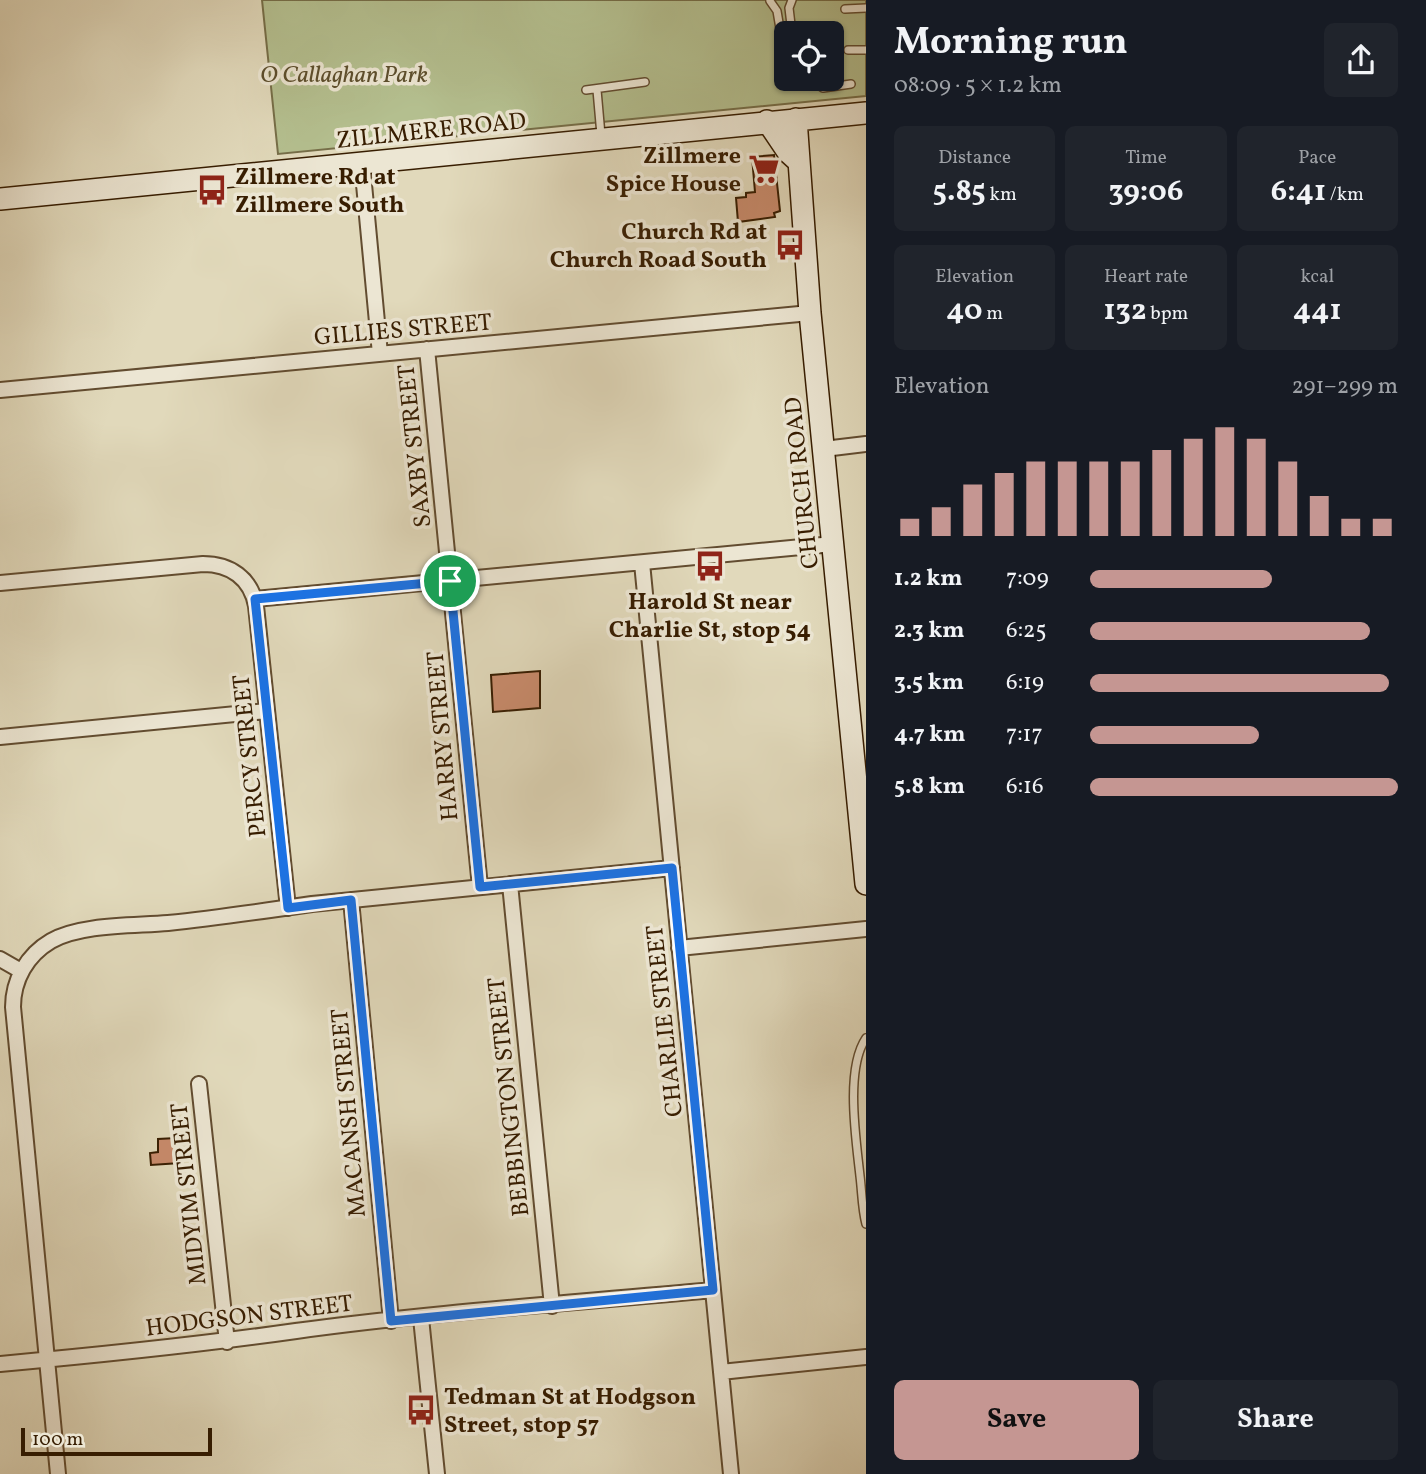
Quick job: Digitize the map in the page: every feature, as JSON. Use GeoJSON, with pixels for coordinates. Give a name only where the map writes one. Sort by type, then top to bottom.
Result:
{"type":"FeatureCollection","features":[{"type":"Feature","properties":{"kind":"main road","name":"ZILLMERE ROAD"},"geometry":{"type":"LineString","coordinates":[[0,199],[866,113]]}},
{"type":"Feature","properties":{"kind":"main road","name":"CHURCH ROAD"},"geometry":{"type":"LineString","coordinates":[[796,119],[810,313],[866,884]]}},
{"type":"Feature","properties":{"kind":"main road"},"geometry":{"type":"LineString","coordinates":[[767,121],[788,152],[799,162]]}},
{"type":"Feature","properties":{"kind":"street"},"geometry":{"type":"LineString","coordinates":[[362,163],[380,354]]}},
{"type":"Feature","properties":{"kind":"street","name":"GILLIES STREET"},"geometry":{"type":"LineString","coordinates":[[0,390],[810,313]]}},
{"type":"Feature","properties":{"kind":"street","name":"SAXBY STREET"},"geometry":{"type":"LineString","coordinates":[[427,349],[450,581]]}},
{"type":"Feature","properties":{"kind":"street"},"geometry":{"type":"LineString","coordinates":[[824,449],[866,444]]}},
{"type":"Feature","properties":{"kind":"street"},"geometry":{"type":"LineString","coordinates":[[0,583],[209,564],[230,569],[242,576],[255,599],[833,544]]}},
{"type":"Feature","properties":{"kind":"street","name":"CHARLIE STREET"},"geometry":{"type":"LineString","coordinates":[[642,563],[731,1474]]}},
{"type":"Feature","properties":{"kind":"street","name":"HARRY STREET"},"geometry":{"type":"LineString","coordinates":[[450,581],[480,887]]}},
{"type":"Feature","properties":{"kind":"street","name":"PERCY STREET"},"geometry":{"type":"LineString","coordinates":[[255,599],[288,908]]}},
{"type":"Feature","properties":{"kind":"street"},"geometry":{"type":"LineString","coordinates":[[0,737],[267,711]]}},
{"type":"Feature","properties":{"kind":"street"},"geometry":{"type":"LineString","coordinates":[[58,1474],[13,1018],[14,987],[21,971],[43,946],[73,933],[258,914],[351,900],[672,868]]}},
{"type":"Feature","properties":{"kind":"street","name":"BEBBINGTON STREET"},"geometry":{"type":"LineString","coordinates":[[510,884],[552,1306]]}},
{"type":"Feature","properties":{"kind":"street","name":"MACANSH STREET"},"geometry":{"type":"LineString","coordinates":[[351,900],[391,1321]]}},
{"type":"Feature","properties":{"kind":"street"},"geometry":{"type":"LineString","coordinates":[[679,948],[866,929]]}},
{"type":"Feature","properties":{"kind":"street"},"geometry":{"type":"LineString","coordinates":[[0,959],[21,971]]}},
{"type":"Feature","properties":{"kind":"street","name":"MIDYIM STREET"},"geometry":{"type":"LineString","coordinates":[[200,1084],[227,1342]]}},
{"type":"Feature","properties":{"kind":"street","name":"HODGSON STREET"},"geometry":{"type":"LineString","coordinates":[[0,1364],[227,1342],[295,1331],[391,1321],[713,1290]]}},
{"type":"Feature","properties":{"kind":"street"},"geometry":{"type":"LineString","coordinates":[[421,1318],[437,1474]]}},
{"type":"Feature","properties":{"kind":"street"},"geometry":{"type":"LineString","coordinates":[[721,1372],[866,1357]]}},
{"type":"Feature","properties":{"kind":"lane"},"geometry":{"type":"LineString","coordinates":[[770,0],[782,5],[792,0]]}},
{"type":"Feature","properties":{"kind":"lane"},"geometry":{"type":"LineString","coordinates":[[770,0],[779,21]]}},
{"type":"Feature","properties":{"kind":"lane"},"geometry":{"type":"LineString","coordinates":[[791,21],[789,8],[792,0]]}},
{"type":"Feature","properties":{"kind":"lane"},"geometry":{"type":"LineString","coordinates":[[845,9],[866,8]]}},
{"type":"Feature","properties":{"kind":"lane"},"geometry":{"type":"LineString","coordinates":[[848,50],[866,50]]}},
{"type":"Feature","properties":{"kind":"lane"},"geometry":{"type":"LineString","coordinates":[[586,90],[645,82]]}},
{"type":"Feature","properties":{"kind":"lane"},"geometry":{"type":"LineString","coordinates":[[844,85],[850,84]]}},
{"type":"Feature","properties":{"kind":"lane"},"geometry":{"type":"LineString","coordinates":[[597,90],[601,140]]}},
{"type":"Feature","properties":{"kind":"lane"},"geometry":{"type":"LineString","coordinates":[[866,1038],[857,1057],[854,1124],[866,1224]]}},
{"type":"Feature","properties":{"kind":"green space","name":"O Callaghan Park"},"geometry":{"type":"Polygon","coordinates":[[[262,0],[866,0],[866,96],[278,154],[262,0]]]}},
{"type":"Feature","properties":{"kind":"building"},"geometry":{"type":"Polygon","coordinates":[[[774,155],[780,211],[774,213],[775,217],[738,222],[736,198],[755,192],[752,157],[774,155]]]}},
{"type":"Feature","properties":{"kind":"building"},"geometry":{"type":"Polygon","coordinates":[[[540,671],[540,708],[493,712],[491,675],[540,671]]]}},
{"type":"Feature","properties":{"kind":"building"},"geometry":{"type":"Polygon","coordinates":[[[176,1138],[180,1163],[151,1165],[150,1153],[158,1152],[158,1139],[176,1138]]]}},
{"type":"Feature","properties":{"kind":"place","name":"Zillmere Spice House"},"geometry":{"type":"Point","coordinates":[764,169]}},
{"type":"Feature","properties":{"kind":"place","name":"Zillmere Rd at Zillmere South"},"geometry":{"type":"Point","coordinates":[212,190]}},
{"type":"Feature","properties":{"kind":"place","name":"Church Rd at Church Road South"},"geometry":{"type":"Point","coordinates":[790,245]}},
{"type":"Feature","properties":{"kind":"place","name":"Harold St near Charlie St, stop 54"},"geometry":{"type":"Point","coordinates":[710,566]}},
{"type":"Feature","properties":{"kind":"place","name":"Tedman St at Hodgson Street, stop 57"},"geometry":{"type":"Point","coordinates":[421,1410]}},
{"type":"Feature","properties":{"kind":"route"},"geometry":{"type":"LineString","coordinates":[[450,581],[480,887],[672,868],[713,1290],[391,1321],[351,900],[288,908],[255,599],[450,581]]}}]}
